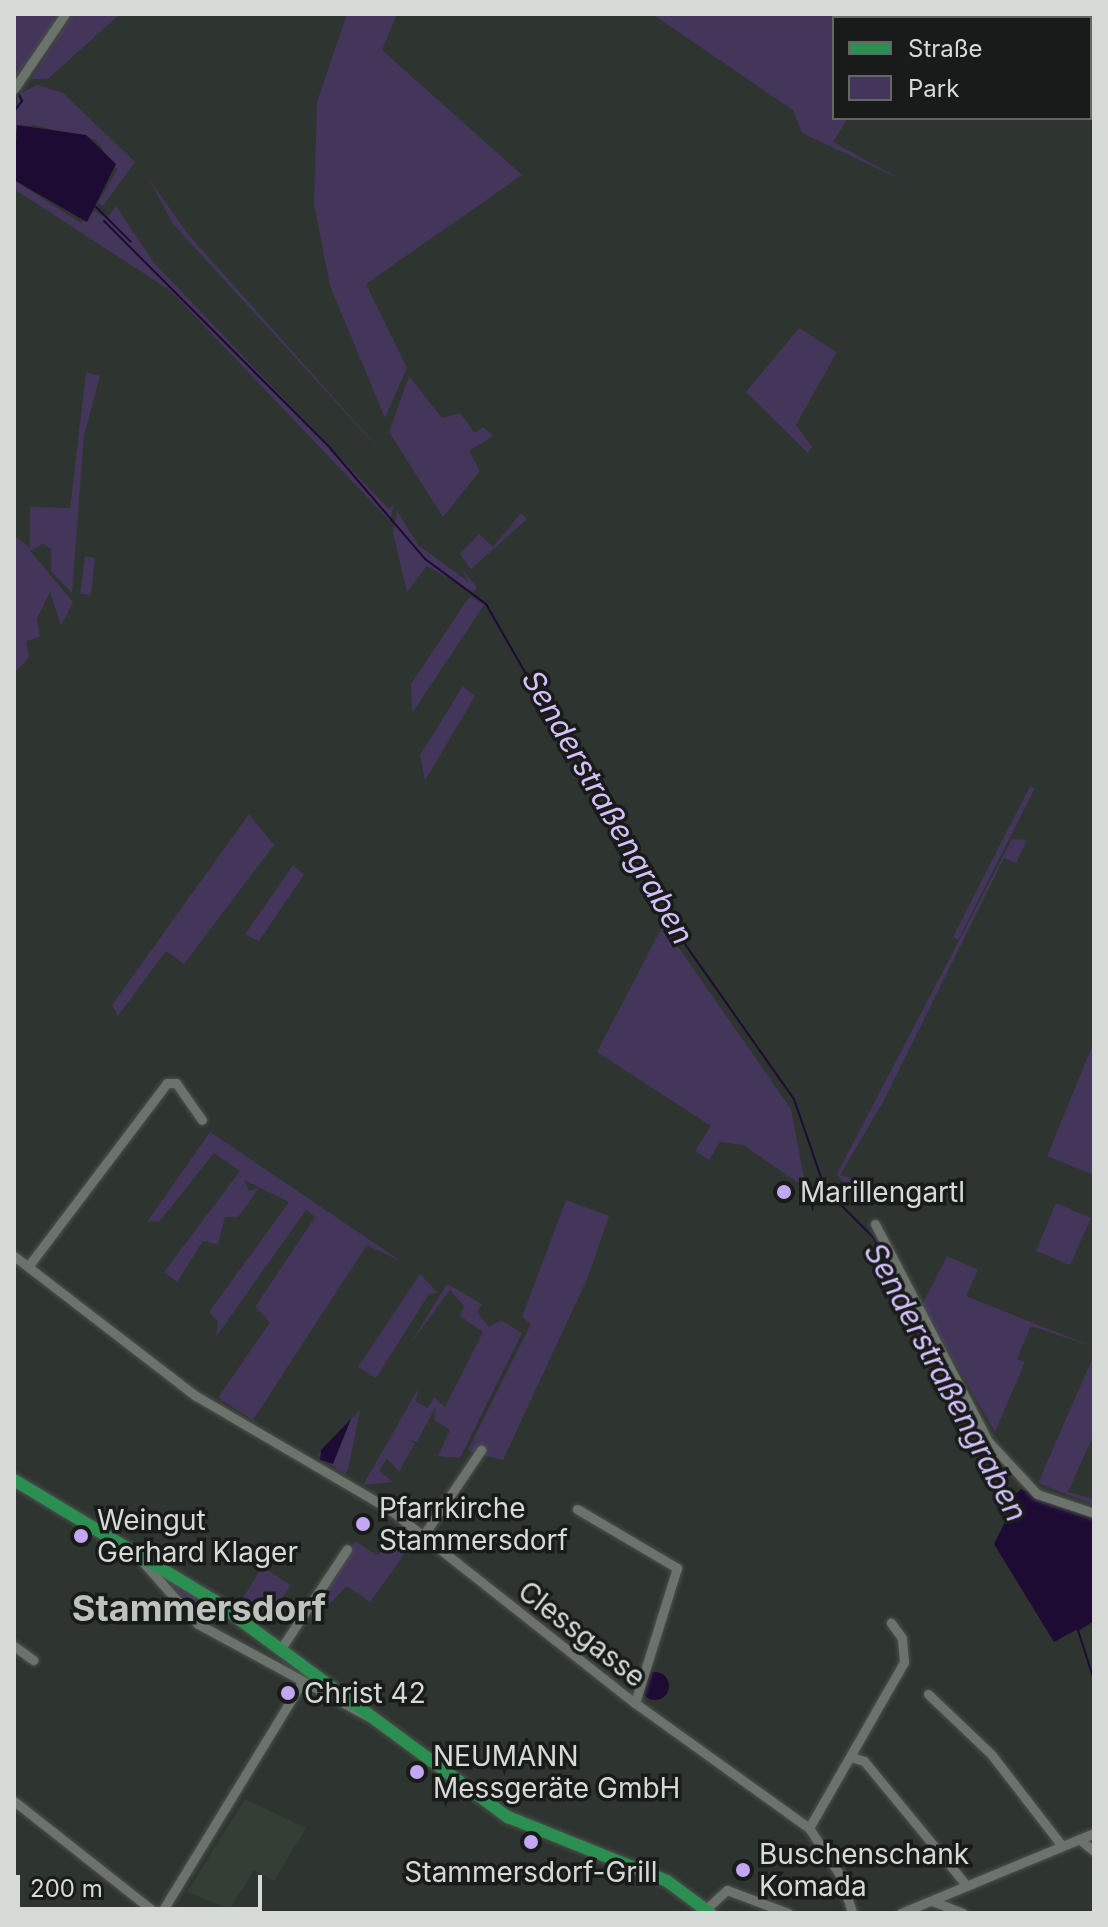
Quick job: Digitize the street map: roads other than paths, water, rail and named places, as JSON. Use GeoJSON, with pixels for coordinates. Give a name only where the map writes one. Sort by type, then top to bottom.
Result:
{"type":"FeatureCollection","features":[{"type":"Feature","properties":{"kind":"main road"},"geometry":{"type":"LineString","coordinates":[[14,1480],[280,1650],[508,1817],[667,1881],[709,1910]]}},
{"type":"Feature","properties":{"kind":"street"},"geometry":{"type":"LineString","coordinates":[[17,85],[65,14]]}},
{"type":"Feature","properties":{"kind":"street"},"geometry":{"type":"LineString","coordinates":[[30,1264],[171,1081],[202,1120]]}},
{"type":"Feature","properties":{"kind":"street"},"geometry":{"type":"LineString","coordinates":[[875,1224],[988,1441],[1037,1494],[1094,1513]]}},
{"type":"Feature","properties":{"kind":"street","name":"Clessgasse"},"geometry":{"type":"LineString","coordinates":[[14,1256],[30,1264],[101,1329],[196,1396],[358,1490],[423,1536],[635,1703],[809,1828],[840,1875],[852,1913]]}},
{"type":"Feature","properties":{"kind":"street"},"geometry":{"type":"LineString","coordinates":[[423,1536],[481,1450]]}},
{"type":"Feature","properties":{"kind":"street"},"geometry":{"type":"LineString","coordinates":[[577,1509],[677,1568],[635,1703]]}},
{"type":"Feature","properties":{"kind":"street"},"geometry":{"type":"LineString","coordinates":[[280,1650],[347,1549]]}},
{"type":"Feature","properties":{"kind":"street"},"geometry":{"type":"LineString","coordinates":[[140,1558],[198,1624],[300,1685],[375,1718]]}},
{"type":"Feature","properties":{"kind":"street"},"geometry":{"type":"LineString","coordinates":[[809,1828],[904,1662],[902,1638],[891,1623]]}},
{"type":"Feature","properties":{"kind":"street"},"geometry":{"type":"LineString","coordinates":[[14,1646],[33,1660]]}},
{"type":"Feature","properties":{"kind":"street"},"geometry":{"type":"LineString","coordinates":[[14,1801],[158,1913],[300,1685]]}},
{"type":"Feature","properties":{"kind":"street"},"geometry":{"type":"LineString","coordinates":[[928,1694],[991,1754],[1062,1846]]}},
{"type":"Feature","properties":{"kind":"street"},"geometry":{"type":"LineString","coordinates":[[851,1757],[864,1761],[967,1886]]}},
{"type":"Feature","properties":{"kind":"street"},"geometry":{"type":"LineString","coordinates":[[901,1913],[1094,1833]]}},
{"type":"Feature","properties":{"kind":"street"},"geometry":{"type":"LineString","coordinates":[[1079,1839],[1094,1851]]}},
{"type":"Feature","properties":{"kind":"street"},"geometry":{"type":"LineString","coordinates":[[709,1910],[727,1890],[788,1913]]}},
{"type":"Feature","properties":{"kind":"street"},"geometry":{"type":"LineString","coordinates":[[932,1901],[963,1913]]}},
{"type":"Feature","properties":{"kind":"waterway","name":"Senderstraßengraben"},"geometry":{"type":"LineString","coordinates":[[14,111],[22,101],[17,90]]}},
{"type":"Feature","properties":{"kind":"waterway"},"geometry":{"type":"LineString","coordinates":[[96,207],[131,242]]}},
{"type":"Feature","properties":{"kind":"waterway","name":"Senderstraßengraben"},"geometry":{"type":"LineString","coordinates":[[104,221],[330,448],[425,559],[486,604],[661,910],[794,1099],[825,1189],[873,1237],[1008,1499]]}},
{"type":"Feature","properties":{"kind":"waterway","name":"Senderstraßengraben"},"geometry":{"type":"LineString","coordinates":[[831,1195],[832,1185]]}},
{"type":"Feature","properties":{"kind":"waterway","name":"Senderstraßengraben"},"geometry":{"type":"LineString","coordinates":[[1094,1620],[1078,1630],[1094,1680]]}},
{"type":"Feature","properties":{"kind":"place","name":"Marillengartl"},"geometry":{"type":"Point","coordinates":[784,1192]}},
{"type":"Feature","properties":{"kind":"place","name":"Pfarrkirche Stammersdorf"},"geometry":{"type":"Point","coordinates":[363,1524]}},
{"type":"Feature","properties":{"kind":"place","name":"Weingut Gerhard Klager"},"geometry":{"type":"Point","coordinates":[81,1536]}},
{"type":"Feature","properties":{"kind":"place","name":"Christ 42"},"geometry":{"type":"Point","coordinates":[288,1693]}},
{"type":"Feature","properties":{"kind":"place","name":"NEUMANN Messgeräte GmbH"},"geometry":{"type":"Point","coordinates":[417,1772]}},
{"type":"Feature","properties":{"kind":"place","name":"Stammersdorf-Grill"},"geometry":{"type":"Point","coordinates":[531,1842]}},
{"type":"Feature","properties":{"kind":"place","name":"Buschenschank Komada"},"geometry":{"type":"Point","coordinates":[743,1870]}},
{"type":"Feature","properties":{"kind":"district","name":"Stammersdorf"},"geometry":{"type":"Point","coordinates":[199,1609]}}]}
